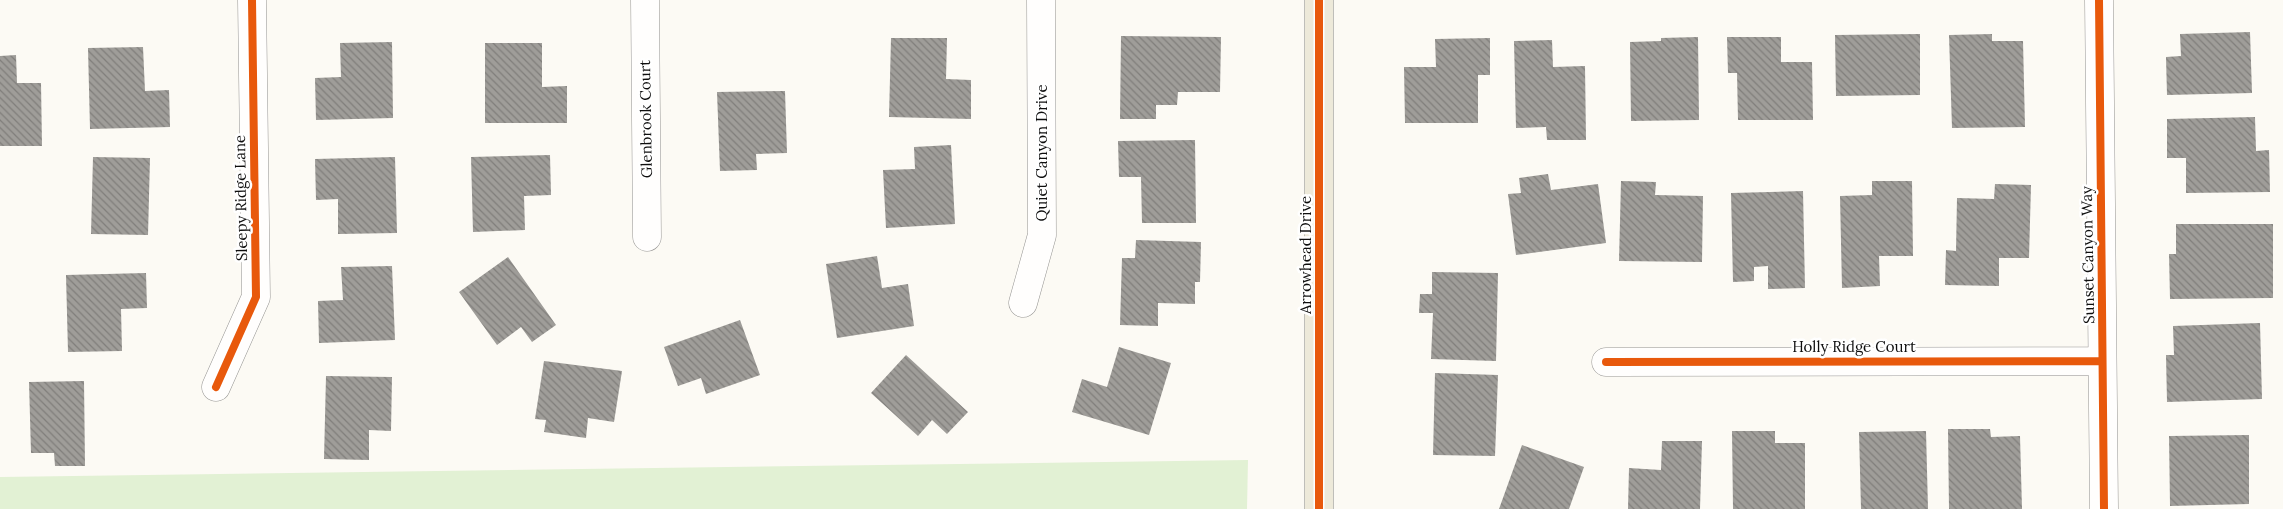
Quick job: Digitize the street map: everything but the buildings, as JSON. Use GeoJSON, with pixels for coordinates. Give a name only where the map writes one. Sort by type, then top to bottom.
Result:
{"type":"FeatureCollection","features":[{"type":"Feature","properties":{"kind":"main road","name":"Arrowhead Drive"},"geometry":{"type":"LineString","coordinates":[[1319,0],[1319,509]]}},
{"type":"Feature","properties":{"kind":"street","name":"Sleepy Ridge Lane"},"geometry":{"type":"LineString","coordinates":[[216,387],[256,297],[252,0]]}},
{"type":"Feature","properties":{"kind":"street","name":"Glenbrook Court"},"geometry":{"type":"LineString","coordinates":[[645,0],[647,237]]}},
{"type":"Feature","properties":{"kind":"street","name":"Quiet Canyon Drive"},"geometry":{"type":"LineString","coordinates":[[1023,303],[1042,235],[1041,0]]}},
{"type":"Feature","properties":{"kind":"street","name":"Sunset Canyon Way"},"geometry":{"type":"LineString","coordinates":[[2099,0],[2104,509]]}},
{"type":"Feature","properties":{"kind":"street","name":"Holly Ridge Court"},"geometry":{"type":"LineString","coordinates":[[1606,362],[2102,360]]}},
{"type":"Feature","properties":{"kind":"green space"},"geometry":{"type":"Polygon","coordinates":[[[1248,460],[1247,509],[0,509],[0,477],[1248,460]]]}},
{"type":"Feature","properties":{"kind":"cycle path"},"geometry":{"type":"LineString","coordinates":[[216,387],[256,297],[252,0]]}},
{"type":"Feature","properties":{"kind":"cycle path"},"geometry":{"type":"LineString","coordinates":[[1319,0],[1319,509]]}},
{"type":"Feature","properties":{"kind":"cycle path"},"geometry":{"type":"LineString","coordinates":[[2099,0],[2104,509]]}},
{"type":"Feature","properties":{"kind":"cycle path"},"geometry":{"type":"LineString","coordinates":[[1606,362],[2102,361]]}}]}
